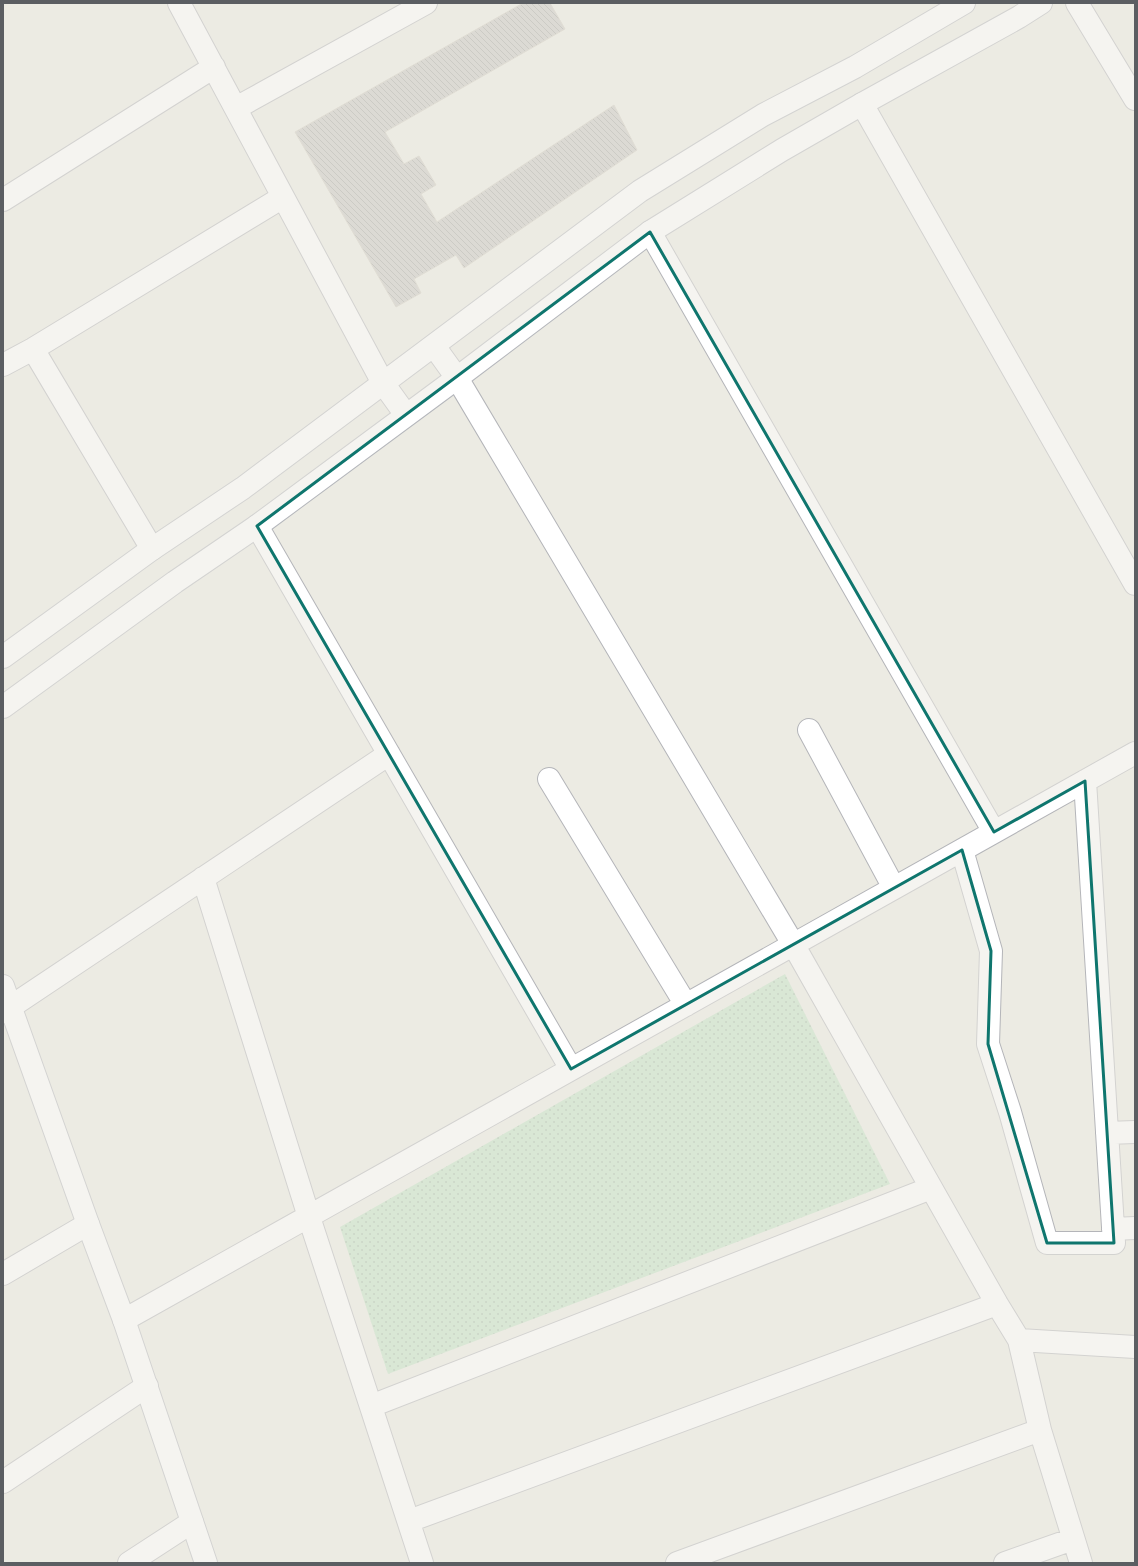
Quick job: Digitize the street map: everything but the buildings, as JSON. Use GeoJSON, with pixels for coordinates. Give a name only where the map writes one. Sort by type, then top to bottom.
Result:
{"type":"FeatureCollection","features":[{"type":"Feature","properties":{"kind":"street"},"geometry":{"type":"LineString","coordinates":[[179,3],[284,196],[382,383],[406,415]]}},
{"type":"Feature","properties":{"kind":"street"},"geometry":{"type":"LineString","coordinates":[[236,108],[426,3]]}},
{"type":"Feature","properties":{"kind":"street"},"geometry":{"type":"LineString","coordinates":[[3,658],[152,549],[243,488],[640,191],[763,115],[856,67],[964,3]]}},
{"type":"Feature","properties":{"kind":"street"},"geometry":{"type":"LineString","coordinates":[[3,707],[168,586],[256,526],[457,378],[650,232],[782,150],[1019,17],[1041,3]]}},
{"type":"Feature","properties":{"kind":"street"},"geometry":{"type":"LineString","coordinates":[[1077,3],[1135,99]]}},
{"type":"Feature","properties":{"kind":"street"},"geometry":{"type":"LineString","coordinates":[[3,200],[214,67]]}},
{"type":"Feature","properties":{"kind":"street"},"geometry":{"type":"LineString","coordinates":[[862,104],[1135,584]]}},
{"type":"Feature","properties":{"kind":"street"},"geometry":{"type":"LineString","coordinates":[[3,365],[33,349],[284,196]]}},
{"type":"Feature","properties":{"kind":"street"},"geometry":{"type":"LineString","coordinates":[[650,232],[994,832]]}},
{"type":"Feature","properties":{"kind":"street"},"geometry":{"type":"LineString","coordinates":[[434,346],[457,378],[793,944],[996,1304],[1019,1340],[1040,1430],[1081,1563]]}},
{"type":"Feature","properties":{"kind":"street"},"geometry":{"type":"LineString","coordinates":[[33,349],[152,549]]}},
{"type":"Feature","properties":{"kind":"street"},"geometry":{"type":"LineString","coordinates":[[256,526],[571,1069]]}},
{"type":"Feature","properties":{"kind":"street"},"geometry":{"type":"LineString","coordinates":[[809,730],[894,888]]}},
{"type":"Feature","properties":{"kind":"street"},"geometry":{"type":"LineString","coordinates":[[124,1320],[1135,753]]}},
{"type":"Feature","properties":{"kind":"street"},"geometry":{"type":"LineString","coordinates":[[7,1010],[389,754]]}},
{"type":"Feature","properties":{"kind":"street"},"geometry":{"type":"LineString","coordinates":[[549,779],[686,1005]]}},
{"type":"Feature","properties":{"kind":"street"},"geometry":{"type":"LineString","coordinates":[[962,850],[991,952],[988,1044],[1010,1112],[1047,1243],[1114,1243],[1085,781]]}},
{"type":"Feature","properties":{"kind":"street"},"geometry":{"type":"LineString","coordinates":[[203,878],[309,1217],[422,1563]]}},
{"type":"Feature","properties":{"kind":"street"},"geometry":{"type":"LineString","coordinates":[[3,986],[7,1010],[124,1320],[206,1563]]}},
{"type":"Feature","properties":{"kind":"street"},"geometry":{"type":"LineString","coordinates":[[1108,1134],[1135,1132]]}},
{"type":"Feature","properties":{"kind":"street"},"geometry":{"type":"LineString","coordinates":[[371,1406],[931,1188]]}},
{"type":"Feature","properties":{"kind":"street"},"geometry":{"type":"LineString","coordinates":[[3,1274],[88,1224]]}},
{"type":"Feature","properties":{"kind":"street"},"geometry":{"type":"LineString","coordinates":[[1113,1229],[1135,1228]]}},
{"type":"Feature","properties":{"kind":"street"},"geometry":{"type":"LineString","coordinates":[[409,1521],[996,1304]]}},
{"type":"Feature","properties":{"kind":"street"},"geometry":{"type":"LineString","coordinates":[[1019,1340],[1135,1347]]}},
{"type":"Feature","properties":{"kind":"street"},"geometry":{"type":"LineString","coordinates":[[3,1482],[147,1386]]}},
{"type":"Feature","properties":{"kind":"street"},"geometry":{"type":"LineString","coordinates":[[677,1563],[1040,1430]]}},
{"type":"Feature","properties":{"kind":"street"},"geometry":{"type":"LineString","coordinates":[[130,1563],[192,1522]]}},
{"type":"Feature","properties":{"kind":"street"},"geometry":{"type":"LineString","coordinates":[[1005,1563],[1073,1539]]}},
{"type":"Feature","properties":{"kind":"highlighted area"},"geometry":{"type":"Polygon","coordinates":[[[650,232],[994,832],[1085,781],[1114,1243],[1047,1243],[988,1044],[991,951],[962,850],[571,1069],[257,526],[650,232]]]}},
{"type":"Feature","properties":{"kind":"green space"},"geometry":{"type":"Polygon","coordinates":[[[785,974],[890,1184],[388,1374],[340,1227],[785,974]]]}}]}
